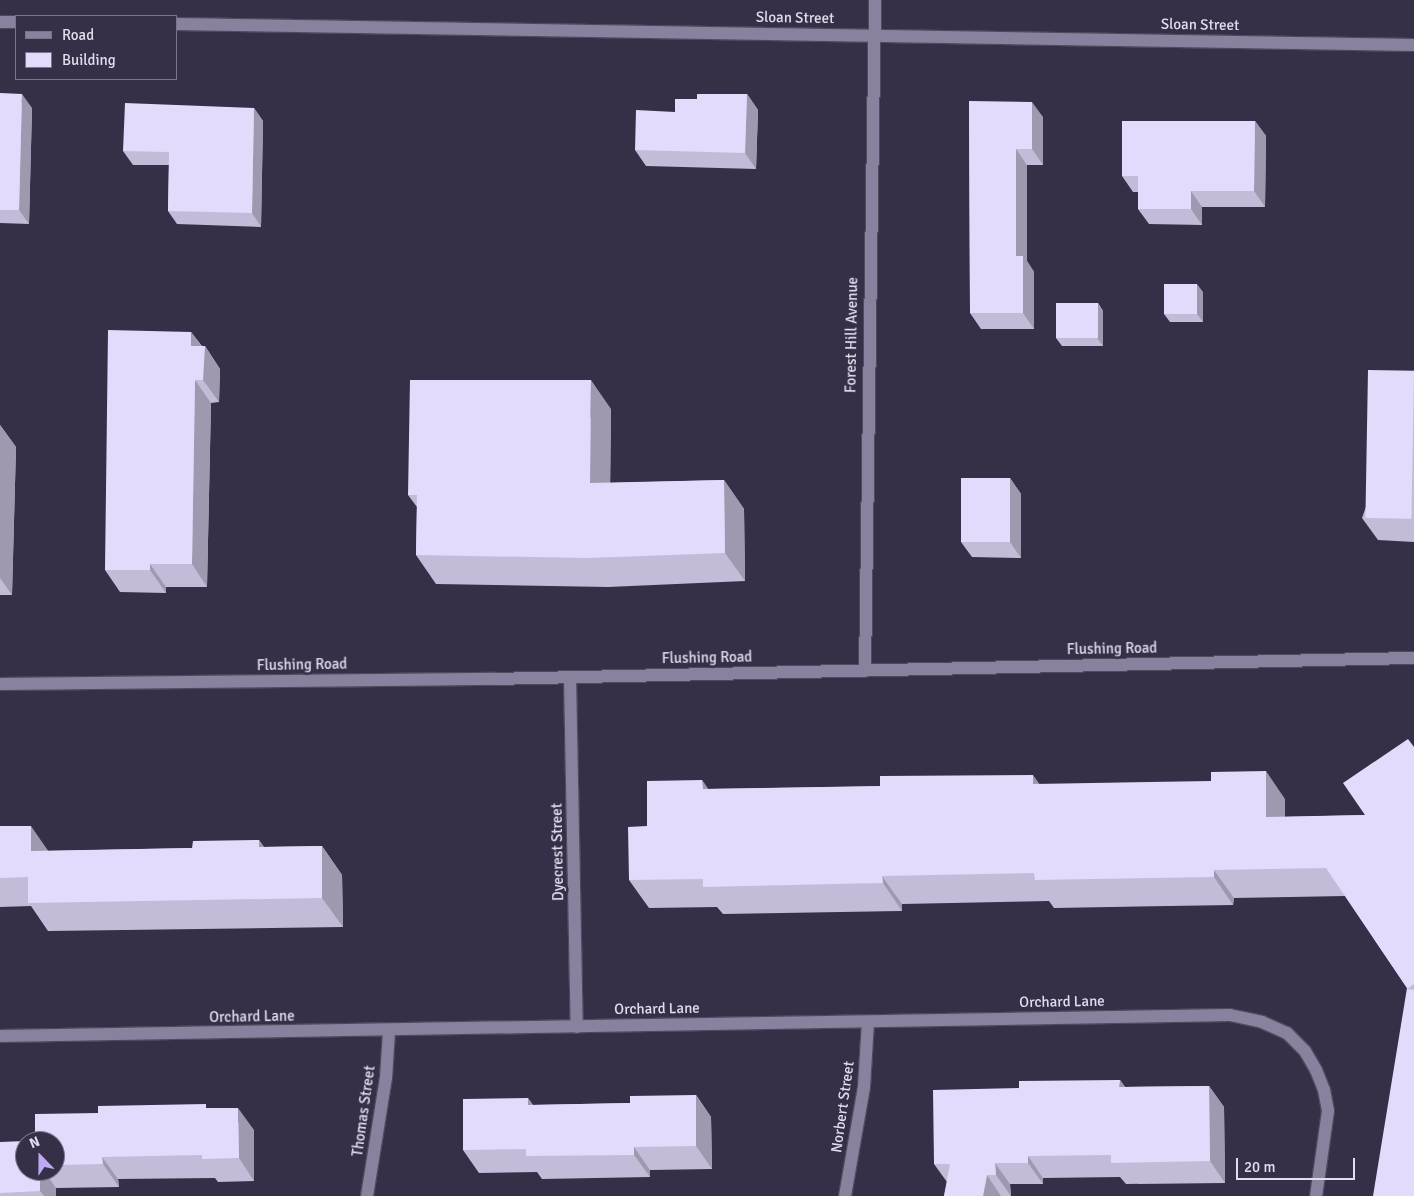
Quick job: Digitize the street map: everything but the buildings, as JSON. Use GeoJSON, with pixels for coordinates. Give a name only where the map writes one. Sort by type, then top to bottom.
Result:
{"type":"FeatureCollection","features":[{"type":"Feature","properties":{"kind":"street","name":"Forest Hill Avenue"},"geometry":{"type":"LineString","coordinates":[[865,671],[875,0]]}},
{"type":"Feature","properties":{"kind":"street"},"geometry":{"type":"LineString","coordinates":[[0,22],[15,22]]}},
{"type":"Feature","properties":{"kind":"street","name":"Sloan Street"},"geometry":{"type":"LineString","coordinates":[[178,24],[1414,45]]}},
{"type":"Feature","properties":{"kind":"street","name":"Flushing Road"},"geometry":{"type":"LineString","coordinates":[[0,684],[570,677],[1414,658]]}},
{"type":"Feature","properties":{"kind":"street","name":"Dyecrest Street"},"geometry":{"type":"LineString","coordinates":[[570,677],[577,1027]]}},
{"type":"Feature","properties":{"kind":"street","name":"Orchard Lane"},"geometry":{"type":"LineString","coordinates":[[0,1036],[390,1031],[1230,1015],[1275,1027],[1305,1051],[1320,1079],[1327,1102],[1326,1137],[1316,1196]]}},
{"type":"Feature","properties":{"kind":"street","name":"Norbert Street"},"geometry":{"type":"LineString","coordinates":[[846,1196],[864,1086],[868,1022]]}},
{"type":"Feature","properties":{"kind":"street","name":"Thomas Street"},"geometry":{"type":"LineString","coordinates":[[367,1196],[386,1078],[390,1031]]}}]}
